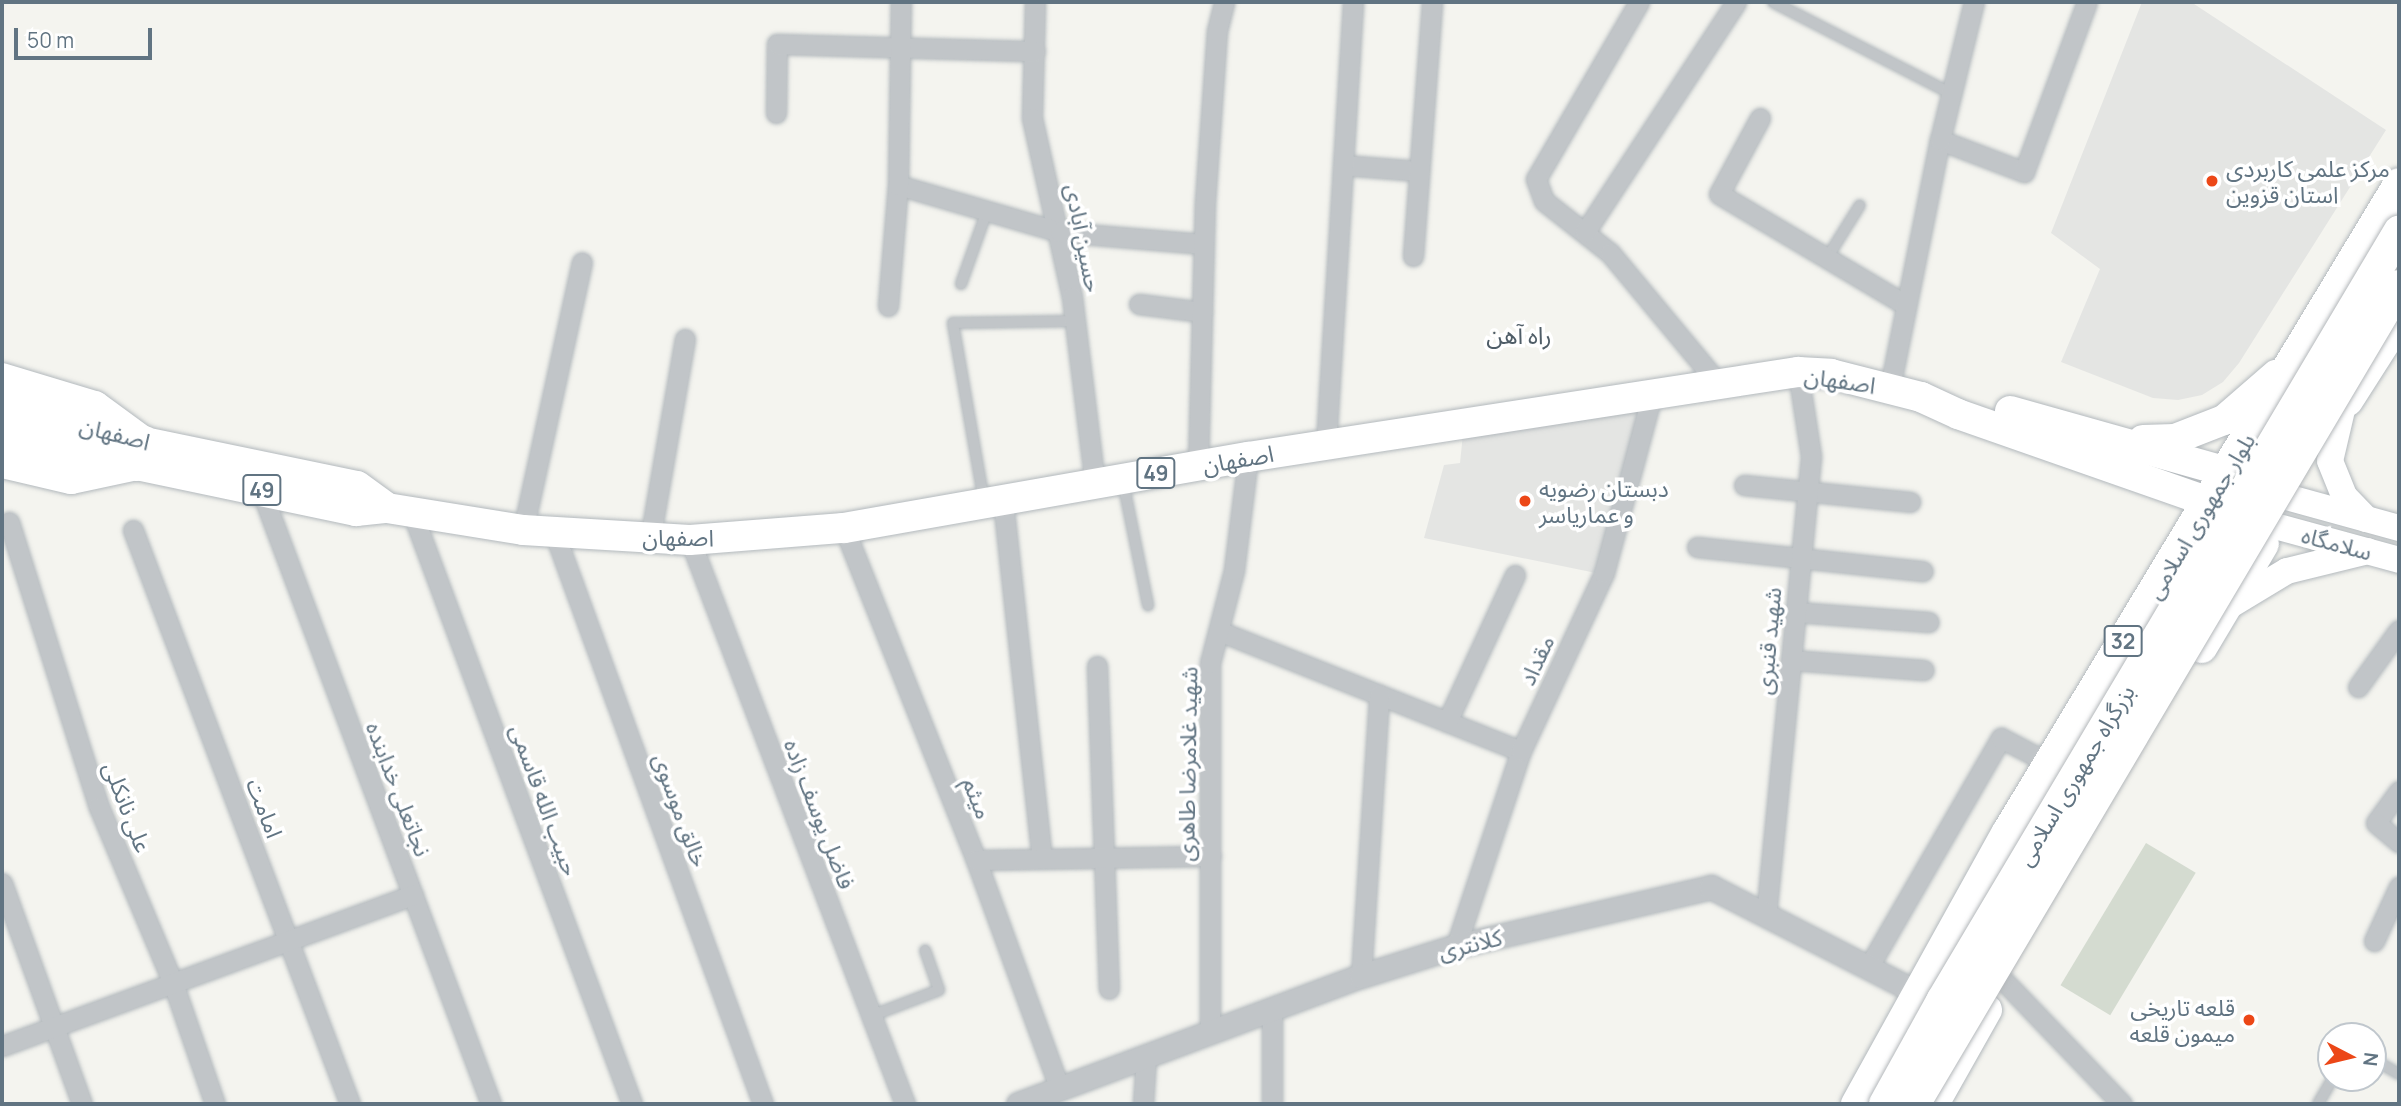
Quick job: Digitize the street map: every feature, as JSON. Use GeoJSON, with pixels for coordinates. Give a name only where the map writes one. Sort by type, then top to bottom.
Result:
{"type":"FeatureCollection","features":[{"type":"Feature","properties":{"kind":"highway","name":"بزرگراه جمهوری اسلامی"},"geometry":{"type":"LineString","coordinates":[[1885,1104],[1949,989],[2399,232]]}},
{"type":"Feature","properties":{"kind":"highway","name":"بزرگراه جمهوری اسلامی"},"geometry":{"type":"LineString","coordinates":[[1914,1104],[1967,1008],[2399,286]]}},
{"type":"Feature","properties":{"kind":"highway","name":"اصفهان"},"geometry":{"type":"LineString","coordinates":[[2,405],[141,453]]}},
{"type":"Feature","properties":{"kind":"highway","name":"اصفهان"},"geometry":{"type":"LineString","coordinates":[[2,437],[141,453]]}},
{"type":"Feature","properties":{"kind":"main road"},"geometry":{"type":"LineString","coordinates":[[2399,184],[2399,218]]}},
{"type":"Feature","properties":{"kind":"main road","name":"بلوار جمهوری اسلامی"},"geometry":{"type":"LineString","coordinates":[[1856,1104],[2007,832],[2229,470],[2399,184]]}},
{"type":"Feature","properties":{"kind":"main road"},"geometry":{"type":"LineString","coordinates":[[1934,1104],[2065,870],[2227,607],[2342,410],[2399,321]]}},
{"type":"Feature","properties":{"kind":"main road"},"geometry":{"type":"LineString","coordinates":[[2119,441],[2175,439],[2224,420],[2294,358]]}},
{"type":"Feature","properties":{"kind":"main road","name":"اصفهان"},"geometry":{"type":"LineString","coordinates":[[141,453],[261,490],[356,511],[399,510],[523,530],[690,541],[844,528],[1326,444],[1798,372],[1890,387],[1922,397],[1958,414],[2210,499],[2275,526]]}},
{"type":"Feature","properties":{"kind":"main road"},"geometry":{"type":"LineString","coordinates":[[2,378],[95,406],[141,453],[71,479],[2,463]]}},
{"type":"Feature","properties":{"kind":"main road","name":"اصفهان"},"geometry":{"type":"LineString","coordinates":[[1922,397],[1959,396],[2229,470],[2290,498]]}},
{"type":"Feature","properties":{"kind":"main road"},"geometry":{"type":"LineString","coordinates":[[2342,410],[2330,461],[2344,496],[2366,519]]}},
{"type":"Feature","properties":{"kind":"main road","name":"اصفهان"},"geometry":{"type":"LineString","coordinates":[[141,453],[357,486],[399,510]]}},
{"type":"Feature","properties":{"kind":"main road","name":"سلامگاه"},"geometry":{"type":"LineString","coordinates":[[2290,498],[2399,528]]}},
{"type":"Feature","properties":{"kind":"main road","name":"سلامگاه"},"geometry":{"type":"LineString","coordinates":[[2275,526],[2399,560]]}},
{"type":"Feature","properties":{"kind":"main road"},"geometry":{"type":"LineString","coordinates":[[2227,607],[2287,571],[2368,551]]}},
{"type":"Feature","properties":{"kind":"main road"},"geometry":{"type":"LineString","coordinates":[[2007,832],[2032,821],[2057,831],[2065,843],[2065,870]]}},
{"type":"Feature","properties":{"kind":"street"},"geometry":{"type":"LineString","coordinates":[[888,306],[898,185],[901,2]]}},
{"type":"Feature","properties":{"kind":"street","name":"حسین آبادی"},"geometry":{"type":"LineString","coordinates":[[1035,2],[1032,118],[1060,232],[1075,321],[1109,482]]}},
{"type":"Feature","properties":{"kind":"street"},"geometry":{"type":"LineString","coordinates":[[1198,466],[1204,244],[1217,31],[1224,2]]}},
{"type":"Feature","properties":{"kind":"street"},"geometry":{"type":"LineString","coordinates":[[1326,444],[1353,2]]}},
{"type":"Feature","properties":{"kind":"street"},"geometry":{"type":"LineString","coordinates":[[1413,256],[1432,2]]}},
{"type":"Feature","properties":{"kind":"street"},"geometry":{"type":"LineString","coordinates":[[1639,2],[1536,179],[1544,201],[1610,253],[1718,383]]}},
{"type":"Feature","properties":{"kind":"street"},"geometry":{"type":"LineString","coordinates":[[1585,232],[1736,2]]}},
{"type":"Feature","properties":{"kind":"street"},"geometry":{"type":"LineString","coordinates":[[1890,387],[1950,93],[1974,2]]}},
{"type":"Feature","properties":{"kind":"street"},"geometry":{"type":"LineString","coordinates":[[1940,140],[2024,172],[2087,2]]}},
{"type":"Feature","properties":{"kind":"street"},"geometry":{"type":"LineString","coordinates":[[776,113],[777,44],[1035,51]]}},
{"type":"Feature","properties":{"kind":"street"},"geometry":{"type":"LineString","coordinates":[[1760,118],[1719,194],[1906,305]]}},
{"type":"Feature","properties":{"kind":"street"},"geometry":{"type":"LineString","coordinates":[[1343,165],[1419,170]]}},
{"type":"Feature","properties":{"kind":"street"},"geometry":{"type":"LineString","coordinates":[[898,185],[1060,232],[1204,244]]}},
{"type":"Feature","properties":{"kind":"street"},"geometry":{"type":"LineString","coordinates":[[523,530],[582,262]]}},
{"type":"Feature","properties":{"kind":"street"},"geometry":{"type":"LineString","coordinates":[[1139,304],[1202,312]]}},
{"type":"Feature","properties":{"kind":"street"},"geometry":{"type":"LineString","coordinates":[[650,539],[685,339]]}},
{"type":"Feature","properties":{"kind":"street","name":"شهید قنبری"},"geometry":{"type":"LineString","coordinates":[[1766,916],[1811,456],[1798,372]]}},
{"type":"Feature","properties":{"kind":"street","name":"مقداد"},"geometry":{"type":"LineString","coordinates":[[1456,946],[1521,751],[1604,573],[1653,392]]}},
{"type":"Feature","properties":{"kind":"street","name":"شهید غلامرضا طاهری"},"geometry":{"type":"LineString","coordinates":[[1210,1033],[1210,663],[1234,570],[1248,457]]}},
{"type":"Feature","properties":{"kind":"street"},"geometry":{"type":"LineString","coordinates":[[1744,485],[1910,502]]}},
{"type":"Feature","properties":{"kind":"street","name":"نجاتعلی خدابنده"},"geometry":{"type":"LineString","coordinates":[[261,490],[491,1104]]}},
{"type":"Feature","properties":{"kind":"street"},"geometry":{"type":"LineString","coordinates":[[994,503],[1042,859]]}},
{"type":"Feature","properties":{"kind":"street","name":"حبیب الله قاسمی"},"geometry":{"type":"LineString","coordinates":[[399,510],[632,1104]]}},
{"type":"Feature","properties":{"kind":"street","name":"علی نانکلی"},"geometry":{"type":"LineString","coordinates":[[9,522],[99,807],[173,983],[215,1104]]}},
{"type":"Feature","properties":{"kind":"street","name":"میثم"},"geometry":{"type":"LineString","coordinates":[[844,528],[976,860],[1060,1089]]}},
{"type":"Feature","properties":{"kind":"street","name":"امامت"},"geometry":{"type":"LineString","coordinates":[[134,530],[350,1104]]}},
{"type":"Feature","properties":{"kind":"street","name":"خالق موسوی"},"geometry":{"type":"LineString","coordinates":[[554,532],[763,1104]]}},
{"type":"Feature","properties":{"kind":"street","name":"فاضل یوسف زاده"},"geometry":{"type":"LineString","coordinates":[[690,541],[905,1104]]}},
{"type":"Feature","properties":{"kind":"street"},"geometry":{"type":"LineString","coordinates":[[1697,547],[1923,571]]}},
{"type":"Feature","properties":{"kind":"street"},"geometry":{"type":"LineString","coordinates":[[1447,722],[1515,575]]}},
{"type":"Feature","properties":{"kind":"street"},"geometry":{"type":"LineString","coordinates":[[1796,612],[1929,622]]}},
{"type":"Feature","properties":{"kind":"street"},"geometry":{"type":"LineString","coordinates":[[2358,687],[2399,630]]}},
{"type":"Feature","properties":{"kind":"street"},"geometry":{"type":"LineString","coordinates":[[1219,631],[1521,751]]}},
{"type":"Feature","properties":{"kind":"street"},"geometry":{"type":"LineString","coordinates":[[1791,660],[1924,670]]}},
{"type":"Feature","properties":{"kind":"street"},"geometry":{"type":"LineString","coordinates":[[1097,666],[1109,989]]}},
{"type":"Feature","properties":{"kind":"street"},"geometry":{"type":"LineString","coordinates":[[1362,976],[1379,695]]}},
{"type":"Feature","properties":{"kind":"street"},"geometry":{"type":"LineString","coordinates":[[1868,968],[2001,738],[2049,763]]}},
{"type":"Feature","properties":{"kind":"street"},"geometry":{"type":"LineString","coordinates":[[2399,791],[2376,822],[2399,842]]}},
{"type":"Feature","properties":{"kind":"street"},"geometry":{"type":"LineString","coordinates":[[976,860],[1210,856]]}},
{"type":"Feature","properties":{"kind":"street"},"geometry":{"type":"LineString","coordinates":[[2,883],[82,1104]]}},
{"type":"Feature","properties":{"kind":"street","name":"کلانتری"},"geometry":{"type":"LineString","coordinates":[[1018,1104],[1362,976],[1456,946],[1711,887],[1918,993]]}},
{"type":"Feature","properties":{"kind":"street"},"geometry":{"type":"LineString","coordinates":[[2374,941],[2399,887]]}},
{"type":"Feature","properties":{"kind":"street"},"geometry":{"type":"LineString","coordinates":[[2,1046],[413,895]]}},
{"type":"Feature","properties":{"kind":"street"},"geometry":{"type":"LineString","coordinates":[[2003,980],[2122,1104]]}},
{"type":"Feature","properties":{"kind":"street"},"geometry":{"type":"LineString","coordinates":[[1272,1010],[1272,1104]]}},
{"type":"Feature","properties":{"kind":"street"},"geometry":{"type":"LineString","coordinates":[[1143,1104],[1146,1057]]}},
{"type":"Feature","properties":{"kind":"lane"},"geometry":{"type":"LineString","coordinates":[[1773,2],[1950,93]]}},
{"type":"Feature","properties":{"kind":"lane"},"geometry":{"type":"LineString","coordinates":[[1827,258],[1860,205]]}},
{"type":"Feature","properties":{"kind":"lane"},"geometry":{"type":"LineString","coordinates":[[961,284],[987,211]]}},
{"type":"Feature","properties":{"kind":"lane"},"geometry":{"type":"LineString","coordinates":[[994,503],[953,323],[1075,321]]}},
{"type":"Feature","properties":{"kind":"lane"},"geometry":{"type":"LineString","coordinates":[[1109,482],[1148,605]]}},
{"type":"Feature","properties":{"kind":"lane"},"geometry":{"type":"LineString","coordinates":[[871,1016],[939,990],[925,950]]}},
{"type":"Feature","properties":{"kind":"shaded area","name":"مرکز علمی کاربردی استان قزوین"},"geometry":{"type":"Polygon","coordinates":[[[2142,2],[2191,2],[2386,130],[2239,363],[2223,382],[2202,395],[2178,400],[2153,398],[2061,362],[2100,269],[2051,233],[2142,2]]]}},
{"type":"Feature","properties":{"kind":"shaded area","name":"دبستان رضویه و عماریاسر"},"geometry":{"type":"Polygon","coordinates":[[[1642,411],[1596,573],[1424,538],[1444,465],[1460,463],[1463,434],[1642,411]]]}},
{"type":"Feature","properties":{"kind":"shaded area"},"geometry":{"type":"Polygon","coordinates":[[[2146,843],[2196,873],[2110,1015],[2061,985],[2146,843]]]}},
{"type":"Feature","properties":{"kind":"place","name":"مرکز علمی کاربردی استان قزوین"},"geometry":{"type":"Point","coordinates":[2212,181]}},
{"type":"Feature","properties":{"kind":"place","name":"دبستان رضویه و عماریاسر"},"geometry":{"type":"Point","coordinates":[1525,501]}},
{"type":"Feature","properties":{"kind":"place","name":"قلعه تاریخی میمون قلعه"},"geometry":{"type":"Point","coordinates":[2249,1020]}},
{"type":"Feature","properties":{"kind":"district","name":"راه آهن"},"geometry":{"type":"Point","coordinates":[1519,335]}}]}
